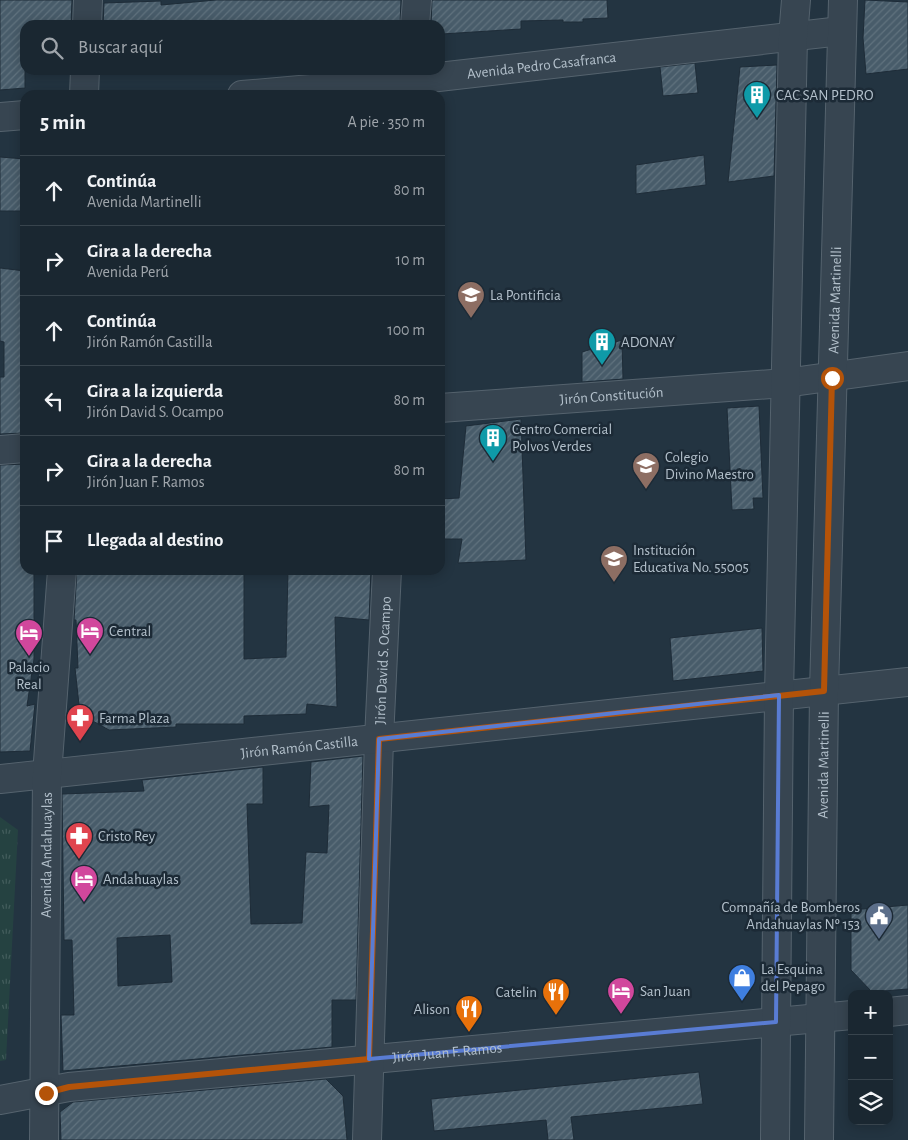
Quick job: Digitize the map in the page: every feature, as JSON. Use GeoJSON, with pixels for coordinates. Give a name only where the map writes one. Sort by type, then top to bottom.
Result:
{"type":"FeatureCollection","features":[{"type":"Feature","properties":{"kind":"street"},"geometry":{"type":"LineString","coordinates":[[87,20],[88,0]]}},
{"type":"Feature","properties":{"kind":"street"},"geometry":{"type":"LineString","coordinates":[[415,20],[417,0]]}},
{"type":"Feature","properties":{"kind":"street"},"geometry":{"type":"LineString","coordinates":[[775,1140],[779,695],[792,37],[796,0]]}},
{"type":"Feature","properties":{"kind":"street","name":"Avenida Martinelli"},"geometry":{"type":"LineString","coordinates":[[819,1140],[824,691],[843,0]]}},
{"type":"Feature","properties":{"kind":"street","name":"Avenida Pedro Casafranca"},"geometry":{"type":"LineString","coordinates":[[307,90],[412,82],[841,31]]}},
{"type":"Feature","properties":{"kind":"street"},"geometry":{"type":"LineString","coordinates":[[84,90],[85,75]]}},
{"type":"Feature","properties":{"kind":"street"},"geometry":{"type":"LineString","coordinates":[[0,117],[20,115]]}},
{"type":"Feature","properties":{"kind":"street","name":"Jirón Constitución"},"geometry":{"type":"LineString","coordinates":[[445,408],[785,383],[908,366]]}},
{"type":"Feature","properties":{"kind":"street"},"geometry":{"type":"LineString","coordinates":[[0,450],[20,448]]}},
{"type":"Feature","properties":{"kind":"street","name":"Avenida Andahuaylas"},"geometry":{"type":"LineString","coordinates":[[44,1140],[46,1093],[47,775],[62,575]]}},
{"type":"Feature","properties":{"kind":"street","name":"Jirón David S. Ocampo"},"geometry":{"type":"LineString","coordinates":[[367,1140],[379,739],[388,575]]}},
{"type":"Feature","properties":{"kind":"street","name":"Jirón Ramón Castilla"},"geometry":{"type":"LineString","coordinates":[[0,779],[908,682]]}},
{"type":"Feature","properties":{"kind":"street"},"geometry":{"type":"LineString","coordinates":[[893,1012],[908,1010]]}},
{"type":"Feature","properties":{"kind":"street","name":"Jirón Juan F. Ramos"},"geometry":{"type":"LineString","coordinates":[[0,1100],[46,1093],[69,1087],[848,1015]]}},
{"type":"Feature","properties":{"kind":"highlighted area"},"geometry":{"type":"Polygon","coordinates":[[[779,695],[776,1022],[369,1059],[379,739],[779,695]]]}},
{"type":"Feature","properties":{"kind":"green space"},"geometry":{"type":"Polygon","coordinates":[[[0,817],[18,830],[6,1060],[0,1061],[0,817]]]}},
{"type":"Feature","properties":{"kind":"building"},"geometry":{"type":"Polygon","coordinates":[[[0,0],[72,0],[71,20],[20,20],[20,75],[25,75],[25,88],[0,90],[0,0]]]}},
{"type":"Feature","properties":{"kind":"building"},"geometry":{"type":"Polygon","coordinates":[[[216,0],[401,0],[400,20],[103,20],[104,3],[161,1],[161,5],[216,0]]]}},
{"type":"Feature","properties":{"kind":"building"},"geometry":{"type":"Polygon","coordinates":[[[432,0],[607,0],[608,18],[583,19],[583,22],[563,22],[563,20],[521,21],[521,29],[445,34],[445,20],[431,20],[432,0]]]}},
{"type":"Feature","properties":{"kind":"building"},"geometry":{"type":"Polygon","coordinates":[[[865,0],[908,2],[908,69],[866,74],[863,38],[865,0]]]}},
{"type":"Feature","properties":{"kind":"building"},"geometry":{"type":"Polygon","coordinates":[[[695,63],[698,93],[663,96],[660,67],[695,63]]]}},
{"type":"Feature","properties":{"kind":"building"},"geometry":{"type":"Polygon","coordinates":[[[777,65],[774,176],[728,182],[740,67],[777,65]]]}},
{"type":"Feature","properties":{"kind":"building"},"geometry":{"type":"Polygon","coordinates":[[[704,155],[706,185],[636,194],[636,165],[704,155]]]}},
{"type":"Feature","properties":{"kind":"building"},"geometry":{"type":"Polygon","coordinates":[[[0,157],[20,159],[20,211],[0,211],[0,157]]]}},
{"type":"Feature","properties":{"kind":"building"},"geometry":{"type":"Polygon","coordinates":[[[0,268],[20,270],[20,433],[0,434],[0,377],[4,377],[4,342],[0,341],[0,268]]]}},
{"type":"Feature","properties":{"kind":"building","name":"ADONAY"},"geometry":{"type":"Polygon","coordinates":[[[622,340],[623,379],[582,382],[582,352],[622,340]]]}},
{"type":"Feature","properties":{"kind":"building"},"geometry":{"type":"Polygon","coordinates":[[[759,406],[763,498],[753,498],[754,509],[732,510],[727,408],[759,406]]]}},
{"type":"Feature","properties":{"kind":"building","name":"Centro Comercial Polvos Verdes"},"geometry":{"type":"Polygon","coordinates":[[[521,419],[526,560],[458,563],[462,539],[445,539],[445,499],[459,498],[466,426],[521,419]]]}},
{"type":"Feature","properties":{"kind":"building"},"geometry":{"type":"Polygon","coordinates":[[[20,464],[20,575],[34,575],[34,659],[27,706],[35,704],[30,751],[0,752],[0,465],[20,464]]]}},
{"type":"Feature","properties":{"kind":"building"},"geometry":{"type":"Polygon","coordinates":[[[77,575],[244,575],[244,659],[286,657],[288,575],[371,575],[369,620],[335,617],[337,707],[307,704],[306,714],[244,716],[244,724],[176,724],[176,727],[109,730],[80,714],[75,668],[78,668],[76,620],[74,620],[77,575]]]}},
{"type":"Feature","properties":{"kind":"building"},"geometry":{"type":"Polygon","coordinates":[[[762,628],[763,671],[673,681],[670,638],[762,628]]]}},
{"type":"Feature","properties":{"kind":"building"},"geometry":{"type":"Polygon","coordinates":[[[363,756],[356,1000],[332,1000],[332,1047],[63,1071],[61,1015],[74,1015],[72,940],[64,940],[62,794],[144,791],[142,780],[263,767],[263,804],[247,804],[251,924],[302,923],[306,852],[327,853],[329,805],[309,807],[311,762],[363,756]],[[170,935],[117,938],[118,986],[172,982],[170,935]]]}},
{"type":"Feature","properties":{"kind":"building","name":"Compañía de Bomberos Andahuaylas Nº 153"},"geometry":{"type":"Polygon","coordinates":[[[908,905],[908,989],[870,990],[851,970],[851,910],[908,905]]]}},
{"type":"Feature","properties":{"kind":"building"},"geometry":{"type":"Polygon","coordinates":[[[699,1072],[703,1104],[571,1117],[574,1140],[548,1140],[546,1120],[434,1131],[431,1099],[699,1072]]]}},
{"type":"Feature","properties":{"kind":"building"},"geometry":{"type":"Polygon","coordinates":[[[326,1079],[343,1096],[347,1140],[61,1140],[60,1112],[73,1102],[326,1079]]]}},
{"type":"Feature","properties":{"kind":"place","name":"CAC SAN PEDRO"},"geometry":{"type":"Point","coordinates":[757,119]}},
{"type":"Feature","properties":{"kind":"place","name":"La Pontificia"},"geometry":{"type":"Point","coordinates":[471,319]}},
{"type":"Feature","properties":{"kind":"place","name":"ADONAY"},"geometry":{"type":"Point","coordinates":[602,366]}},
{"type":"Feature","properties":{"kind":"place","name":"Centro Comercial Polvos Verdes"},"geometry":{"type":"Point","coordinates":[493,462]}},
{"type":"Feature","properties":{"kind":"place","name":"Colegio Divino Maestro"},"geometry":{"type":"Point","coordinates":[646,490]}},
{"type":"Feature","properties":{"kind":"place","name":"Institución Educativa No. 55005"},"geometry":{"type":"Point","coordinates":[614,583]}},
{"type":"Feature","properties":{"kind":"place","name":"Central"},"geometry":{"type":"Point","coordinates":[90,655]}},
{"type":"Feature","properties":{"kind":"place","name":"Palacio Real"},"geometry":{"type":"Point","coordinates":[29,657]}},
{"type":"Feature","properties":{"kind":"place","name":"Farma Plaza"},"geometry":{"type":"Point","coordinates":[80,742]}},
{"type":"Feature","properties":{"kind":"place","name":"Cristo Rey"},"geometry":{"type":"Point","coordinates":[79,860]}},
{"type":"Feature","properties":{"kind":"place","name":"Andahuaylas"},"geometry":{"type":"Point","coordinates":[84,903]}},
{"type":"Feature","properties":{"kind":"place","name":"Compañía de Bomberos Andahuaylas Nº 153"},"geometry":{"type":"Point","coordinates":[879,940]}},
{"type":"Feature","properties":{"kind":"place","name":"La Esquina del Pepago"},"geometry":{"type":"Point","coordinates":[742,1002]}},
{"type":"Feature","properties":{"kind":"place","name":"San Juan"},"geometry":{"type":"Point","coordinates":[621,1015]}},
{"type":"Feature","properties":{"kind":"place","name":"Catelin"},"geometry":{"type":"Point","coordinates":[556,1016]}},
{"type":"Feature","properties":{"kind":"place","name":"Alison"},"geometry":{"type":"Point","coordinates":[469,1033]}},
{"type":"Feature","properties":{"kind":"route"},"geometry":{"type":"LineString","coordinates":[[46,1093],[69,1087],[369,1059],[379,739],[824,691],[832,378]]}}]}
